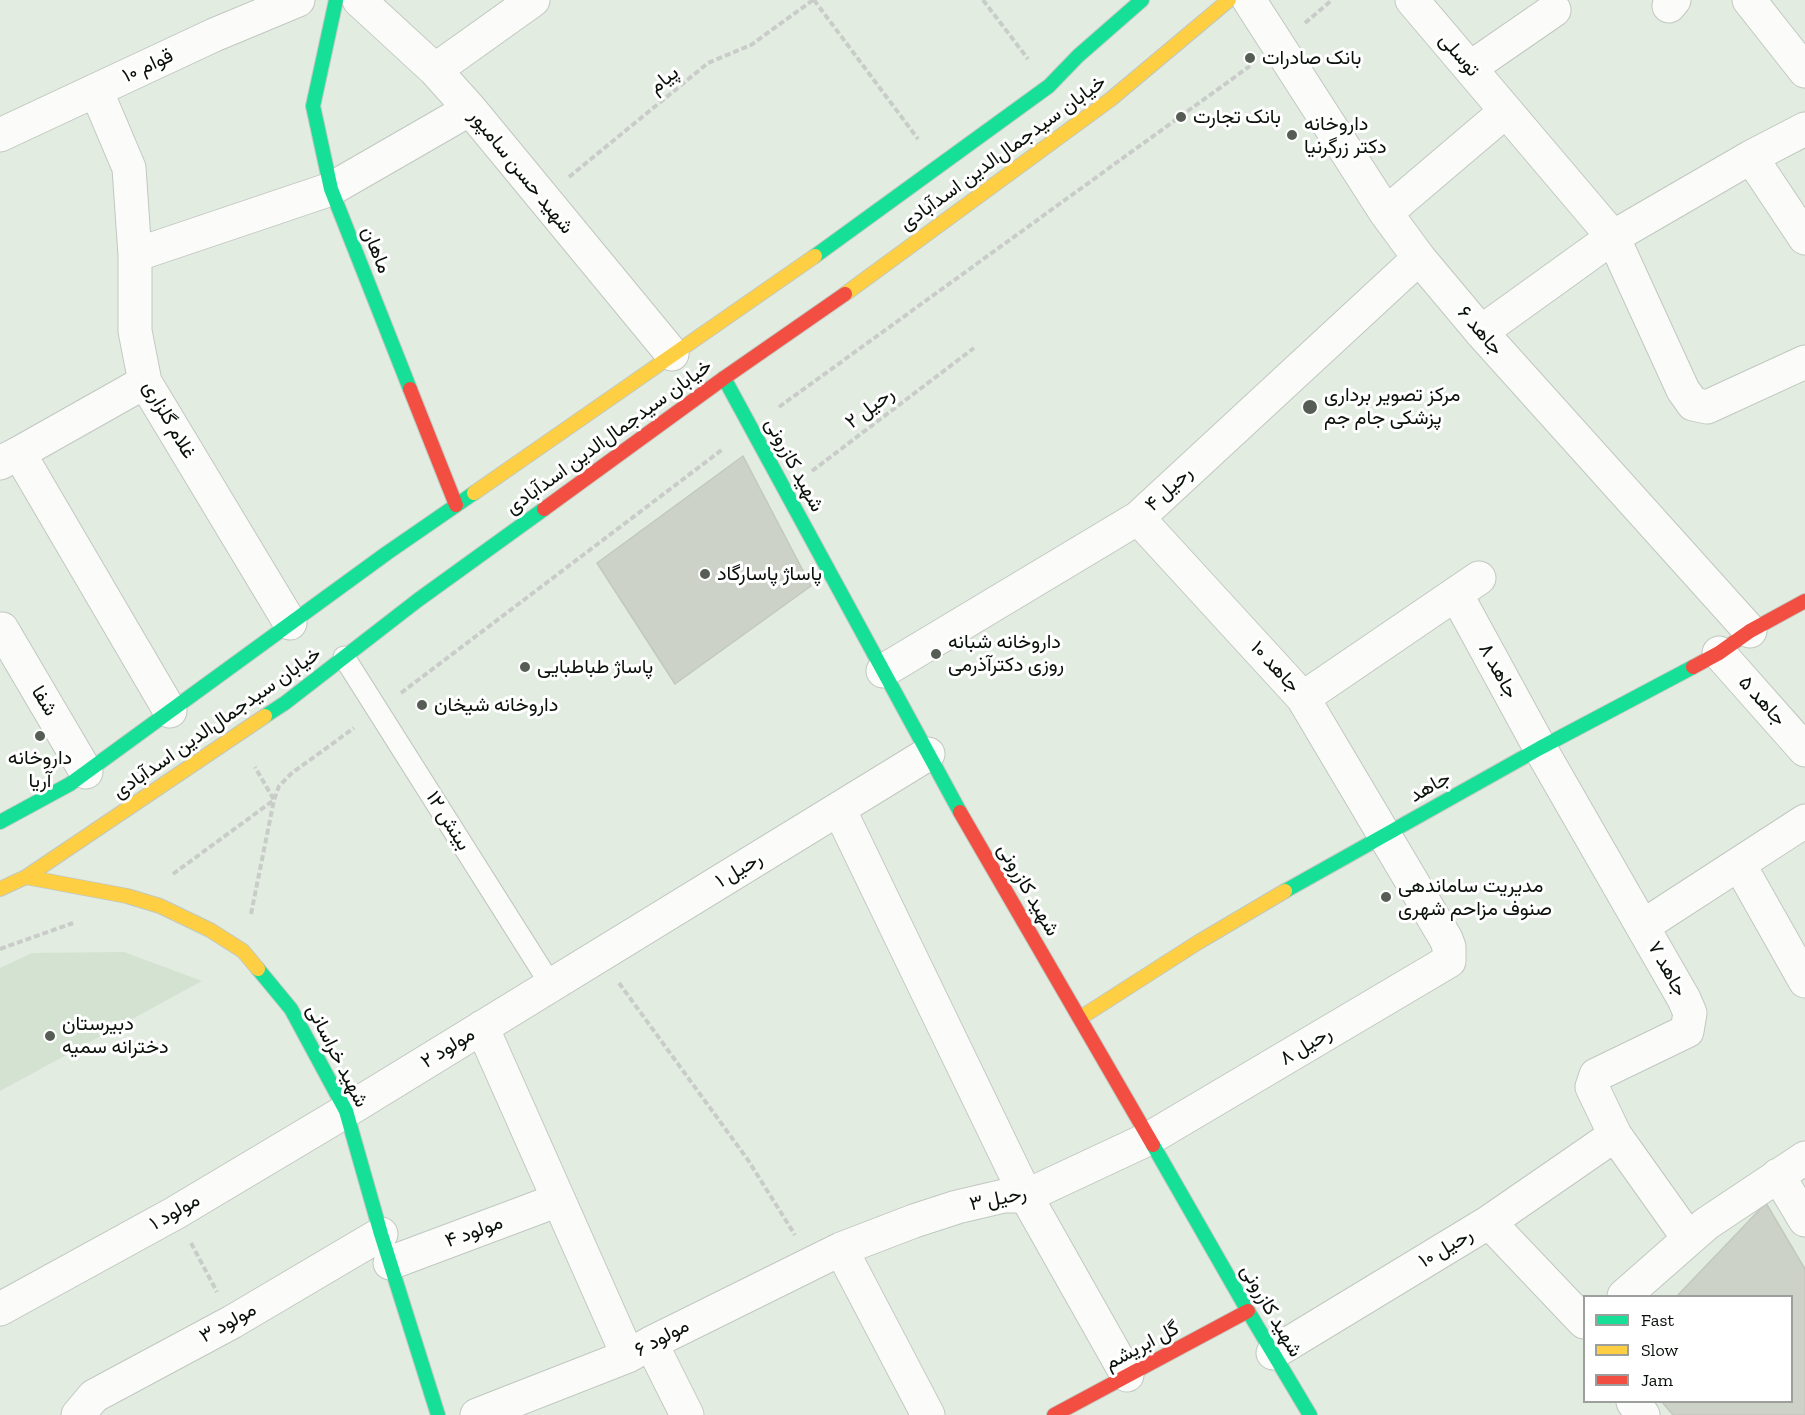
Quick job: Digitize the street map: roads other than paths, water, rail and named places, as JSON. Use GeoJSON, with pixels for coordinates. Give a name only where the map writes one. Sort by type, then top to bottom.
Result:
{"type":"FeatureCollection","features":[{"type":"Feature","properties":{"kind":"street","name":"قوام ۱۰"},"geometry":{"type":"LineString","coordinates":[[3,128],[96,90],[214,35],[298,0]]}},
{"type":"Feature","properties":{"kind":"street","name":"ماهان"},"geometry":{"type":"LineString","coordinates":[[336,0],[312,106],[331,189],[456,505]]}},
{"type":"Feature","properties":{"kind":"street","name":"شهید حسن سامپور"},"geometry":{"type":"LineString","coordinates":[[359,0],[435,70],[470,109],[672,354]]}},
{"type":"Feature","properties":{"kind":"street"},"geometry":{"type":"LineString","coordinates":[[435,70],[533,0]]}},
{"type":"Feature","properties":{"kind":"street","name":"خیابان سیدجمال‌الدین اسدآبادی"},"geometry":{"type":"LineString","coordinates":[[0,822],[70,784],[456,505],[861,224],[1048,86],[1078,56],[1142,0]]}},
{"type":"Feature","properties":{"kind":"street","name":"خیابان سیدجمال‌الدین اسدآبادی"},"geometry":{"type":"LineString","coordinates":[[0,889],[26,877],[285,703],[418,600],[724,378],[825,308],[1111,99],[1229,0]]}},
{"type":"Feature","properties":{"kind":"street","name":"جاهد ۶"},"geometry":{"type":"LineString","coordinates":[[1249,0],[1386,213],[1419,258],[1481,332],[1750,632]]}},
{"type":"Feature","properties":{"kind":"street","name":"توسلی"},"geometry":{"type":"LineString","coordinates":[[1412,0],[1614,237],[1683,390],[1693,404],[1707,407],[1805,362]]}},
{"type":"Feature","properties":{"kind":"street"},"geometry":{"type":"LineString","coordinates":[[1749,0],[1805,71]]}},
{"type":"Feature","properties":{"kind":"street"},"geometry":{"type":"LineString","coordinates":[[1470,68],[1554,10]]}},
{"type":"Feature","properties":{"kind":"street","name":"غلام گلزاری"},"geometry":{"type":"LineString","coordinates":[[96,90],[129,168],[135,255],[135,331],[145,382],[290,623]]}},
{"type":"Feature","properties":{"kind":"street"},"geometry":{"type":"LineString","coordinates":[[135,255],[331,189],[470,109]]}},
{"type":"Feature","properties":{"kind":"street"},"geometry":{"type":"LineString","coordinates":[[1386,213],[1506,111]]}},
{"type":"Feature","properties":{"kind":"street"},"geometry":{"type":"LineString","coordinates":[[1481,332],[1614,237],[1751,157],[1805,129]]}},
{"type":"Feature","properties":{"kind":"street"},"geometry":{"type":"LineString","coordinates":[[1751,157],[1805,238]]}},
{"type":"Feature","properties":{"kind":"street","name":"رحیل ۴"},"geometry":{"type":"LineString","coordinates":[[883,671],[1138,518],[1419,258]]}},
{"type":"Feature","properties":{"kind":"street","name":"شهید کازرونی"},"geometry":{"type":"LineString","coordinates":[[724,378],[963,818],[1310,1415]]}},
{"type":"Feature","properties":{"kind":"street"},"geometry":{"type":"LineString","coordinates":[[145,382],[10,458],[170,711]]}},
{"type":"Feature","properties":{"kind":"street","name":"جاهد ۱۰"},"geometry":{"type":"LineString","coordinates":[[1138,518],[1303,698],[1449,947]]}},
{"type":"Feature","properties":{"kind":"street","name":"جاهد ۸"},"geometry":{"type":"LineString","coordinates":[[1303,698],[1467,586],[1540,748]]}},
{"type":"Feature","properties":{"kind":"street","name":"جاهد"},"geometry":{"type":"LineString","coordinates":[[1080,1018],[1197,943],[1304,880],[1540,748],[1719,653],[1750,632],[1805,601]]}},
{"type":"Feature","properties":{"kind":"street","name":"شفا"},"geometry":{"type":"LineString","coordinates":[[1,630],[86,772]]}},
{"type":"Feature","properties":{"kind":"street","name":"جاهد ۵"},"geometry":{"type":"LineString","coordinates":[[1719,653],[1805,750]]}},
{"type":"Feature","properties":{"kind":"street","name":"جاهد ۷"},"geometry":{"type":"LineString","coordinates":[[1540,748],[1643,926],[1690,1013],[1687,1031],[1596,1075],[1592,1087],[1615,1136],[1689,1239]]}},
{"type":"Feature","properties":{"kind":"street","name":"رحیل ۱"},"geometry":{"type":"LineString","coordinates":[[551,985],[928,754]]}},
{"type":"Feature","properties":{"kind":"street"},"geometry":{"type":"LineString","coordinates":[[839,809],[1026,1196],[1127,1375]]}},
{"type":"Feature","properties":{"kind":"street"},"geometry":{"type":"LineString","coordinates":[[1643,926],[1805,821]]}},
{"type":"Feature","properties":{"kind":"street"},"geometry":{"type":"LineString","coordinates":[[1739,864],[1805,981]]}},
{"type":"Feature","properties":{"kind":"street","name":"شهید خراسانی"},"geometry":{"type":"LineString","coordinates":[[26,877],[127,896],[160,906],[210,930],[243,951],[291,1009],[346,1111],[385,1248],[438,1415]]}},
{"type":"Feature","properties":{"kind":"street","name":"رحیل ۸"},"geometry":{"type":"LineString","coordinates":[[1150,1138],[1449,961],[1449,947]]}},
{"type":"Feature","properties":{"kind":"street","name":"مولود ۲"},"geometry":{"type":"LineString","coordinates":[[346,1111],[551,985]]}},
{"type":"Feature","properties":{"kind":"street"},"geometry":{"type":"LineString","coordinates":[[482,1027],[558,1200],[639,1350],[687,1415]]}},
{"type":"Feature","properties":{"kind":"street","name":"مولود ۱"},"geometry":{"type":"LineString","coordinates":[[0,1309],[175,1213],[346,1111]]}},
{"type":"Feature","properties":{"kind":"street","name":"رحیل ۱۰"},"geometry":{"type":"LineString","coordinates":[[1273,1353],[1488,1222],[1615,1136]]}},
{"type":"Feature","properties":{"kind":"street","name":"رحیل ۳"},"geometry":{"type":"LineString","coordinates":[[827,1256],[914,1221],[957,1208],[1004,1196],[1026,1196],[1150,1138]]}},
{"type":"Feature","properties":{"kind":"street"},"geometry":{"type":"LineString","coordinates":[[1625,1295],[1706,1224],[1805,1158]]}},
{"type":"Feature","properties":{"kind":"street"},"geometry":{"type":"LineString","coordinates":[[1778,1175],[1805,1220]]}},
{"type":"Feature","properties":{"kind":"street","name":"مولود ۴"},"geometry":{"type":"LineString","coordinates":[[385,1248],[558,1200]]}},
{"type":"Feature","properties":{"kind":"street"},"geometry":{"type":"LineString","coordinates":[[1488,1222],[1583,1321]]}},
{"type":"Feature","properties":{"kind":"street","name":"مولود ۳"},"geometry":{"type":"LineString","coordinates":[[78,1415],[94,1396],[232,1322],[385,1248]]}},
{"type":"Feature","properties":{"kind":"street"},"geometry":{"type":"LineString","coordinates":[[827,1256],[928,1415]]}},
{"type":"Feature","properties":{"kind":"street","name":"مولود ۶"},"geometry":{"type":"LineString","coordinates":[[477,1415],[639,1350],[827,1256]]}},
{"type":"Feature","properties":{"kind":"street","name":"گل ابریشم"},"geometry":{"type":"LineString","coordinates":[[1054,1415],[1248,1311]]}},
{"type":"Feature","properties":{"kind":"lane","name":"بینش ۱۲"},"geometry":{"type":"LineString","coordinates":[[344,657],[551,985]]}},
{"type":"Feature","properties":{"kind":"place","name":"بانک صادرات"},"geometry":{"type":"Point","coordinates":[1250,58]}},
{"type":"Feature","properties":{"kind":"place","name":"بانک تجارت"},"geometry":{"type":"Point","coordinates":[1181,117]}},
{"type":"Feature","properties":{"kind":"place","name":"داروخانه دکتر زرگرنیا"},"geometry":{"type":"Point","coordinates":[1292,135]}},
{"type":"Feature","properties":{"kind":"place","name":"مرکز تصویر برداری پزشکی جام جم"},"geometry":{"type":"Point","coordinates":[1310,407]}},
{"type":"Feature","properties":{"kind":"place","name":"پاساژ پاسارگاد"},"geometry":{"type":"Point","coordinates":[705,574]}},
{"type":"Feature","properties":{"kind":"place","name":"داروخانه شبانه روزی دکترآذرمی"},"geometry":{"type":"Point","coordinates":[936,654]}},
{"type":"Feature","properties":{"kind":"place","name":"پاساژ طباطبایی"},"geometry":{"type":"Point","coordinates":[525,667]}},
{"type":"Feature","properties":{"kind":"place","name":"داروخانه شیخان"},"geometry":{"type":"Point","coordinates":[422,705]}},
{"type":"Feature","properties":{"kind":"place","name":"داروخانه آریا"},"geometry":{"type":"Point","coordinates":[40,736]}},
{"type":"Feature","properties":{"kind":"place","name":"مدیریت ساماندهی صنوف مزاحم شهری"},"geometry":{"type":"Point","coordinates":[1386,897]}},
{"type":"Feature","properties":{"kind":"place","name":"دبیرستان دخترانه سمیه"},"geometry":{"type":"Point","coordinates":[50,1036]}}]}
